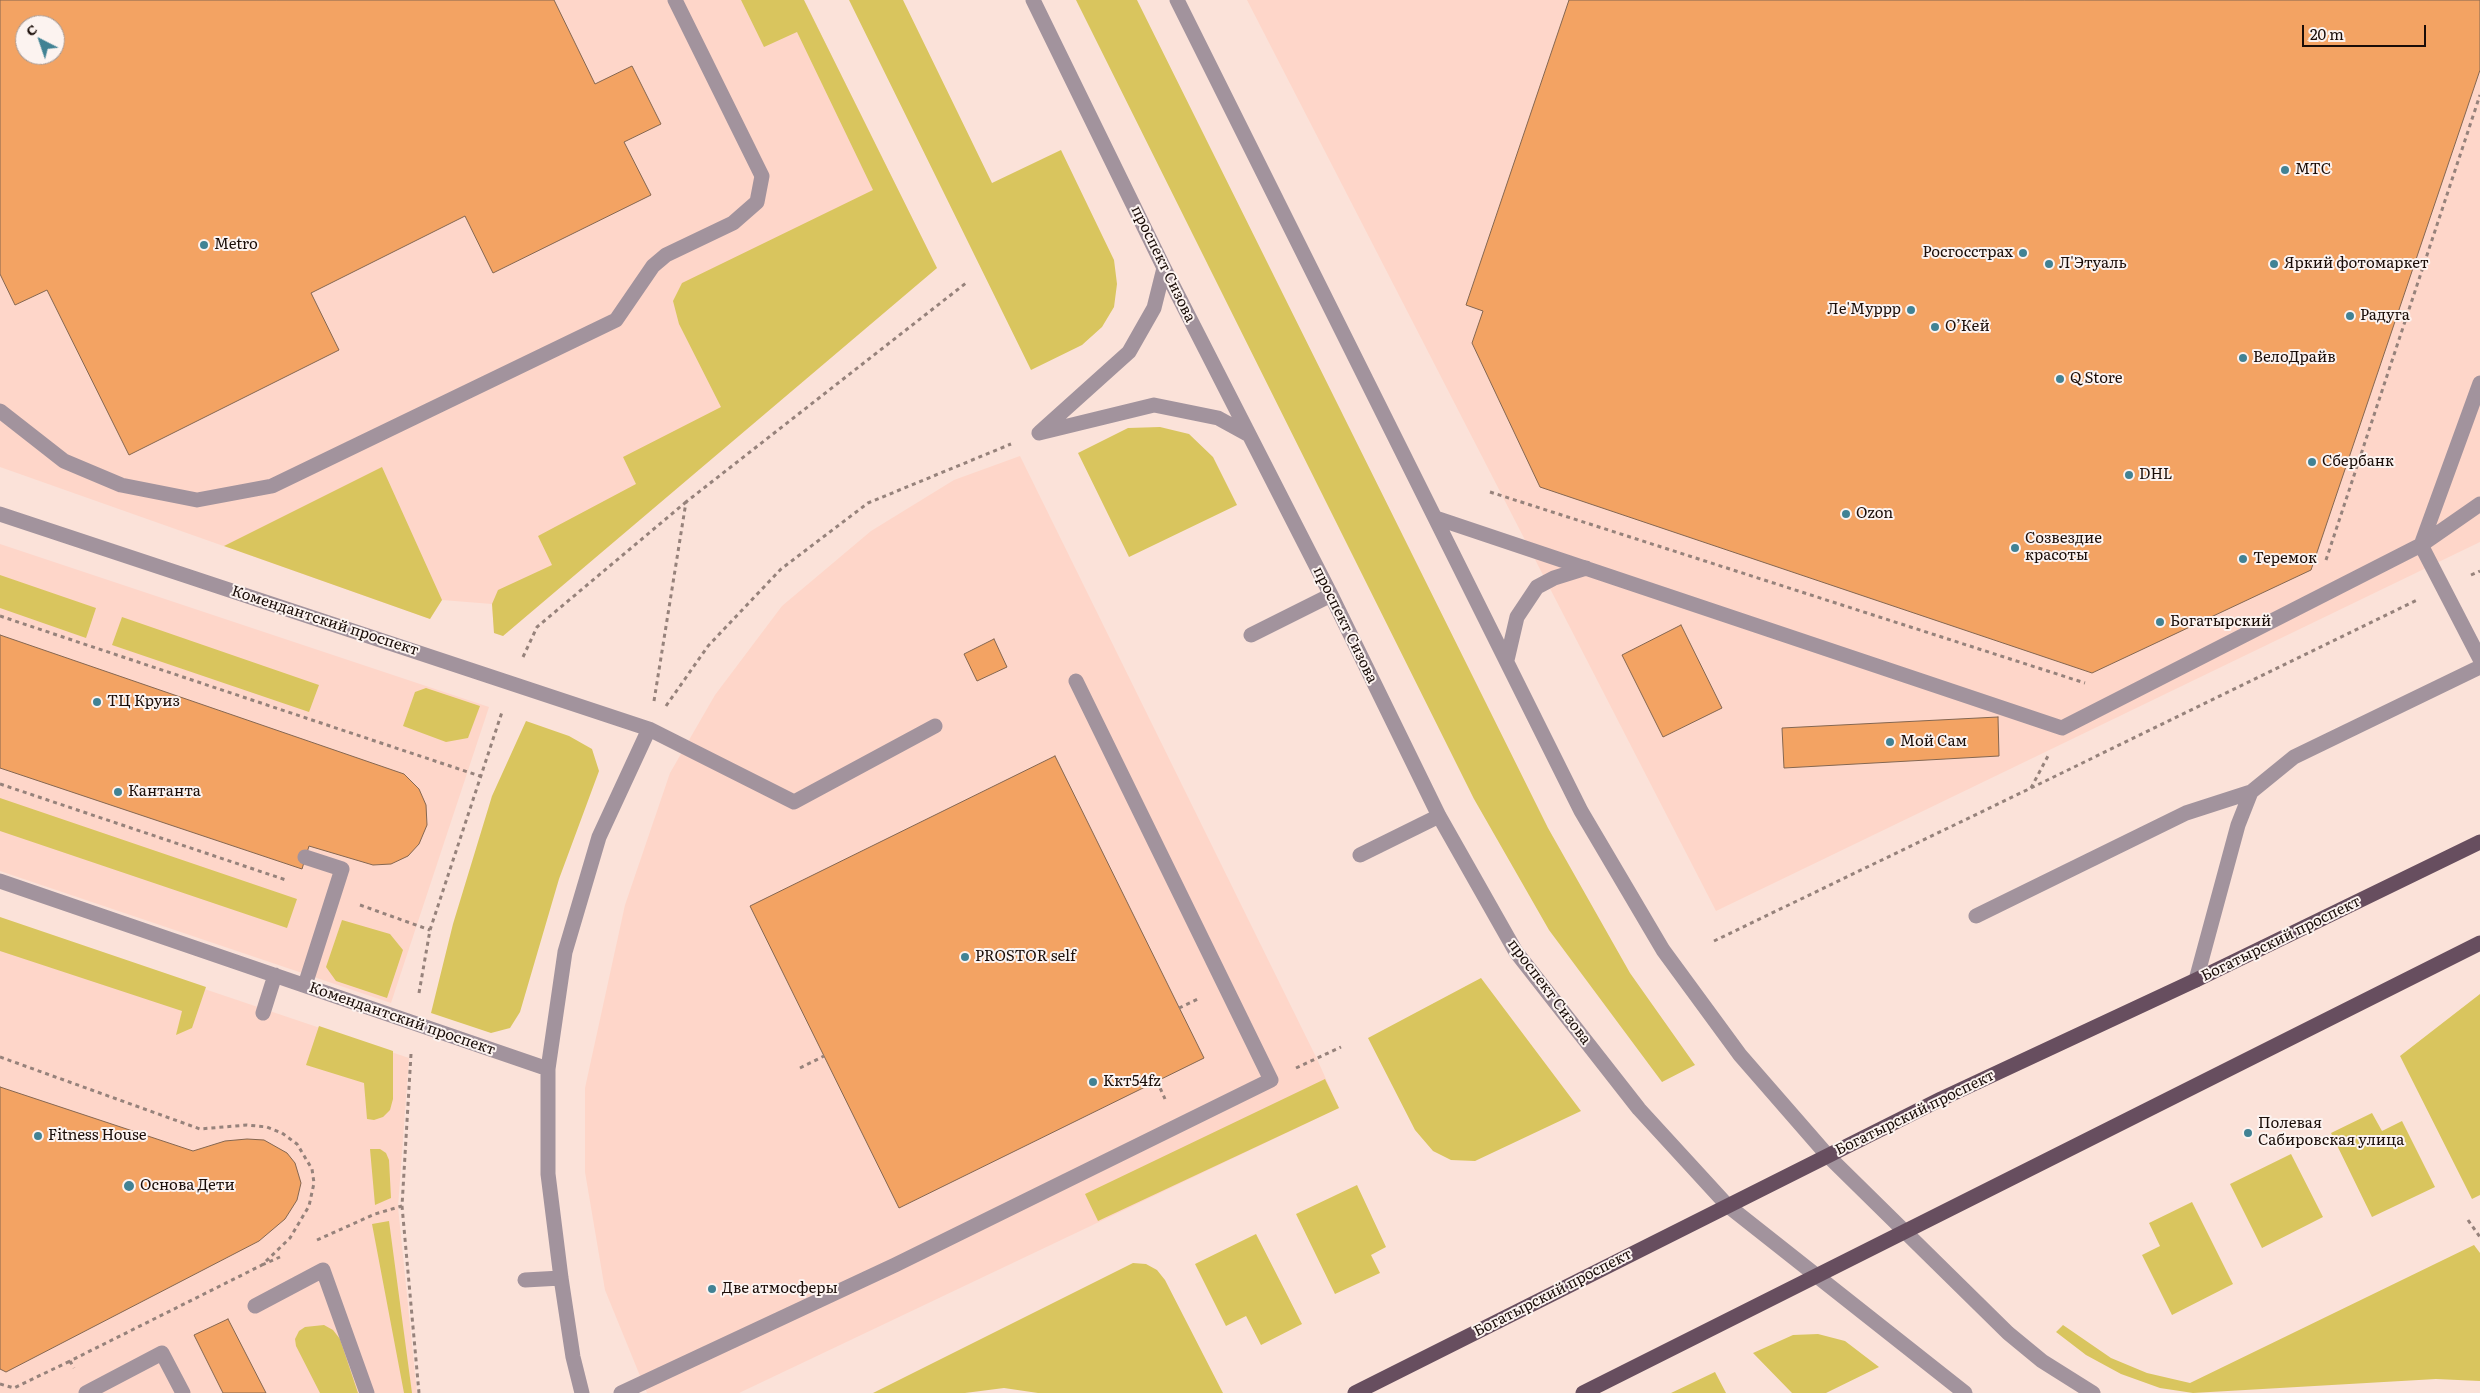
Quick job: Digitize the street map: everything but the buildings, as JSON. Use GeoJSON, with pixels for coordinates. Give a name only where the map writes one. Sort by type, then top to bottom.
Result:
{"type":"FeatureCollection","features":[{"type":"Feature","properties":{"kind":"main road","name":"Богатырский проспект"},"geometry":{"type":"LineString","coordinates":[[1355,1393],[1941,1099],[2196,980],[2480,842]]}},
{"type":"Feature","properties":{"kind":"main road"},"geometry":{"type":"LineString","coordinates":[[1583,1393],[2480,943]]}},
{"type":"Feature","properties":{"kind":"street"},"geometry":{"type":"LineString","coordinates":[[0,411],[64,461],[121,485],[197,500],[272,486],[616,320],[653,266],[666,255],[733,223],[757,202],[759,194],[762,176],[675,0]]}},
{"type":"Feature","properties":{"kind":"street","name":"проспект Сизова"},"geometry":{"type":"LineString","coordinates":[[1033,0],[1164,268],[1331,595],[1439,816],[1516,952],[1639,1109],[1728,1206],[1819,1276]]}},
{"type":"Feature","properties":{"kind":"street"},"geometry":{"type":"LineString","coordinates":[[1177,0],[1581,811],[1663,950],[1740,1055],[1828,1156],[2008,1333],[2042,1361],[2093,1393]]}},
{"type":"Feature","properties":{"kind":"street"},"geometry":{"type":"LineString","coordinates":[[1039,433],[1129,352],[1154,308],[1164,268]]}},
{"type":"Feature","properties":{"kind":"street"},"geometry":{"type":"LineString","coordinates":[[2480,383],[2420,546],[2480,659]]}},
{"type":"Feature","properties":{"kind":"street"},"geometry":{"type":"LineString","coordinates":[[1039,433],[1154,405],[1218,418],[1249,436]]}},
{"type":"Feature","properties":{"kind":"street"},"geometry":{"type":"LineString","coordinates":[[1436,518],[2062,728],[2420,546],[2480,504]]}},
{"type":"Feature","properties":{"kind":"street","name":"Комендантский проспект"},"geometry":{"type":"LineString","coordinates":[[0,514],[649,729],[794,802],[935,726]]}},
{"type":"Feature","properties":{"kind":"street"},"geometry":{"type":"LineString","coordinates":[[1507,660],[1518,617],[1538,587],[1554,578],[1586,568]]}},
{"type":"Feature","properties":{"kind":"street"},"geometry":{"type":"LineString","coordinates":[[1251,635],[1331,595]]}},
{"type":"Feature","properties":{"kind":"street"},"geometry":{"type":"LineString","coordinates":[[1976,916],[2186,813],[2252,792],[2294,757],[2480,667]]}},
{"type":"Feature","properties":{"kind":"street"},"geometry":{"type":"LineString","coordinates":[[621,1393],[894,1264],[1271,1080],[1076,681]]}},
{"type":"Feature","properties":{"kind":"street"},"geometry":{"type":"LineString","coordinates":[[582,1393],[573,1356],[548,1174],[548,1070],[565,952],[599,837],[649,729]]}},
{"type":"Feature","properties":{"kind":"street"},"geometry":{"type":"LineString","coordinates":[[2196,980],[2238,825],[2252,792]]}},
{"type":"Feature","properties":{"kind":"street"},"geometry":{"type":"LineString","coordinates":[[1360,855],[1439,816]]}},
{"type":"Feature","properties":{"kind":"street"},"geometry":{"type":"LineString","coordinates":[[305,857],[342,869],[305,985]]}},
{"type":"Feature","properties":{"kind":"street","name":"Комендантский проспект"},"geometry":{"type":"LineString","coordinates":[[0,881],[548,1070]]}},
{"type":"Feature","properties":{"kind":"street"},"geometry":{"type":"LineString","coordinates":[[263,1013],[275,975]]}},
{"type":"Feature","properties":{"kind":"street"},"geometry":{"type":"LineString","coordinates":[[255,1306],[323,1270],[367,1393]]}},
{"type":"Feature","properties":{"kind":"street"},"geometry":{"type":"LineString","coordinates":[[1819,1276],[1964,1393]]}},
{"type":"Feature","properties":{"kind":"street"},"geometry":{"type":"LineString","coordinates":[[525,1280],[561,1278]]}},
{"type":"Feature","properties":{"kind":"street"},"geometry":{"type":"LineString","coordinates":[[86,1393],[162,1353],[183,1393]]}},
{"type":"Feature","properties":{"kind":"path"},"geometry":{"type":"LineString","coordinates":[[2323,566],[2480,94]]}},
{"type":"Feature","properties":{"kind":"path"},"geometry":{"type":"LineString","coordinates":[[419,1393],[402,1206],[413,1022],[430,930],[512,684],[537,627],[686,502],[966,283]]}},
{"type":"Feature","properties":{"kind":"path"},"geometry":{"type":"LineString","coordinates":[[649,729],[708,646],[781,569],[868,503],[1039,433]]}},
{"type":"Feature","properties":{"kind":"path"},"geometry":{"type":"LineString","coordinates":[[1490,492],[2088,684]]}},
{"type":"Feature","properties":{"kind":"path"},"geometry":{"type":"LineString","coordinates":[[649,729],[686,502]]}},
{"type":"Feature","properties":{"kind":"path"},"geometry":{"type":"LineString","coordinates":[[1714,941],[2480,571]]}},
{"type":"Feature","properties":{"kind":"path"},"geometry":{"type":"LineString","coordinates":[[0,616],[480,776]]}},
{"type":"Feature","properties":{"kind":"path"},"geometry":{"type":"LineString","coordinates":[[2031,788],[2062,728]]}},
{"type":"Feature","properties":{"kind":"path"},"geometry":{"type":"LineString","coordinates":[[0,784],[287,880]]}},
{"type":"Feature","properties":{"kind":"path"},"geometry":{"type":"LineString","coordinates":[[333,896],[430,930]]}},
{"type":"Feature","properties":{"kind":"path"},"geometry":{"type":"LineString","coordinates":[[1271,1080],[1341,1048]]}},
{"type":"Feature","properties":{"kind":"path"},"geometry":{"type":"LineString","coordinates":[[800,1068],[824,1056]]}},
{"type":"Feature","properties":{"kind":"path"},"geometry":{"type":"LineString","coordinates":[[0,1057],[200,1128],[247,1125],[268,1127],[297,1144],[312,1168],[314,1183],[309,1206],[290,1238],[262,1265],[94,1348]]}},
{"type":"Feature","properties":{"kind":"path"},"geometry":{"type":"LineString","coordinates":[[375,1214],[402,1206]]}},
{"type":"Feature","properties":{"kind":"path"},"geometry":{"type":"LineString","coordinates":[[2468,1220],[2480,1236]]}},
{"type":"Feature","properties":{"kind":"path"},"geometry":{"type":"LineString","coordinates":[[0,1384],[14,1388],[70,1361]]}},
{"type":"Feature","properties":{"kind":"shaded area"},"geometry":{"type":"Polygon","coordinates":[[[0,0],[804,0],[937,268],[503,636],[494,633],[492,604],[442,600],[430,619],[0,467],[0,0]]]}},
{"type":"Feature","properties":{"kind":"shaded area"},"geometry":{"type":"Polygon","coordinates":[[[741,0],[804,0],[937,268],[503,636],[494,633],[492,604],[498,590],[552,565],[538,536],[636,484],[623,457],[721,407],[679,324],[673,301],[682,283],[873,190],[797,32],[764,47],[741,0]]]}},
{"type":"Feature","properties":{"kind":"shaded area"},"geometry":{"type":"Polygon","coordinates":[[[849,0],[903,0],[992,183],[1061,150],[1114,260],[1117,284],[1114,307],[1102,327],[1082,345],[1031,370],[849,0]]]}},
{"type":"Feature","properties":{"kind":"shaded area"},"geometry":{"type":"Polygon","coordinates":[[[1076,0],[1137,0],[1548,828],[1630,973],[1695,1065],[1662,1082],[1549,930],[1474,799],[1076,0]]]}},
{"type":"Feature","properties":{"kind":"shaded area","name":"О’Кей"},"geometry":{"type":"Polygon","coordinates":[[[1247,0],[2480,0],[2480,542],[1716,911],[1247,0]]]}},
{"type":"Feature","properties":{"kind":"shaded area"},"geometry":{"type":"Polygon","coordinates":[[[1160,427],[1189,434],[1213,457],[1237,505],[1129,557],[1078,453],[1128,428],[1160,427]]]}},
{"type":"Feature","properties":{"kind":"shaded area"},"geometry":{"type":"Polygon","coordinates":[[[1020,456],[1317,1059],[1339,1108],[739,1393],[647,1393],[605,1290],[585,1172],[585,1088],[625,905],[670,773],[715,695],[782,606],[871,531],[954,480],[1020,456]]]}},
{"type":"Feature","properties":{"kind":"shaded area"},"geometry":{"type":"Polygon","coordinates":[[[382,467],[442,600],[430,619],[224,546],[382,467]]]}},
{"type":"Feature","properties":{"kind":"shaded area"},"geometry":{"type":"Polygon","coordinates":[[[0,544],[489,707],[391,1003],[0,871],[0,544]]]}},
{"type":"Feature","properties":{"kind":"shaded area"},"geometry":{"type":"Polygon","coordinates":[[[0,575],[96,608],[86,638],[0,608],[0,575]]]}},
{"type":"Feature","properties":{"kind":"shaded area"},"geometry":{"type":"Polygon","coordinates":[[[122,617],[319,685],[309,712],[112,645],[122,617]]]}},
{"type":"Feature","properties":{"kind":"shaded area"},"geometry":{"type":"Polygon","coordinates":[[[426,688],[480,706],[468,738],[446,742],[403,726],[415,692],[426,688]]]}},
{"type":"Feature","properties":{"kind":"shaded area"},"geometry":{"type":"Polygon","coordinates":[[[526,721],[569,736],[592,749],[599,771],[559,879],[520,1012],[510,1028],[491,1033],[431,1013],[453,924],[492,796],[526,721]]]}},
{"type":"Feature","properties":{"kind":"shaded area"},"geometry":{"type":"Polygon","coordinates":[[[0,798],[297,899],[287,928],[0,831],[0,798]]]}},
{"type":"Feature","properties":{"kind":"shaded area"},"geometry":{"type":"Polygon","coordinates":[[[0,917],[206,987],[192,1028],[176,1035],[182,1011],[0,951],[0,917]]]}},
{"type":"Feature","properties":{"kind":"shaded area"},"geometry":{"type":"Polygon","coordinates":[[[0,920],[409,1058],[398,1207],[417,1393],[0,1393],[0,920]]]}},
{"type":"Feature","properties":{"kind":"shaded area"},"geometry":{"type":"Polygon","coordinates":[[[342,920],[390,934],[403,950],[387,998],[336,981],[326,967],[342,920]]]}},
{"type":"Feature","properties":{"kind":"shaded area"},"geometry":{"type":"Polygon","coordinates":[[[1481,978],[1581,1111],[1475,1161],[1451,1160],[1433,1151],[1415,1130],[1368,1038],[1481,978]]]}},
{"type":"Feature","properties":{"kind":"shaded area"},"geometry":{"type":"Polygon","coordinates":[[[2480,994],[2480,1195],[2472,1199],[2400,1056],[2480,994]]]}},
{"type":"Feature","properties":{"kind":"shaded area"},"geometry":{"type":"Polygon","coordinates":[[[319,1026],[393,1051],[393,1099],[390,1110],[383,1117],[374,1120],[367,1119],[364,1083],[306,1065],[319,1026]]]}},
{"type":"Feature","properties":{"kind":"shaded area"},"geometry":{"type":"Polygon","coordinates":[[[1325,1079],[1339,1108],[1098,1221],[1085,1194],[1325,1079]]]}},
{"type":"Feature","properties":{"kind":"shaded area"},"geometry":{"type":"Polygon","coordinates":[[[2372,1113],[2382,1131],[2402,1121],[2435,1187],[2372,1217],[2331,1133],[2372,1113]]]}},
{"type":"Feature","properties":{"kind":"shaded area"},"geometry":{"type":"Polygon","coordinates":[[[370,1149],[380,1149],[386,1153],[389,1160],[391,1198],[375,1205],[370,1149]]]}},
{"type":"Feature","properties":{"kind":"shaded area"},"geometry":{"type":"Polygon","coordinates":[[[2291,1154],[2323,1217],[2262,1248],[2230,1184],[2291,1154]]]}},
{"type":"Feature","properties":{"kind":"shaded area"},"geometry":{"type":"Polygon","coordinates":[[[1357,1185],[1386,1247],[1371,1255],[1380,1273],[1335,1294],[1296,1214],[1357,1185]]]}},
{"type":"Feature","properties":{"kind":"shaded area"},"geometry":{"type":"Polygon","coordinates":[[[2192,1202],[2233,1284],[2172,1315],[2142,1255],[2160,1246],[2149,1223],[2192,1202]]]}},
{"type":"Feature","properties":{"kind":"shaded area"},"geometry":{"type":"Polygon","coordinates":[[[389,1221],[412,1393],[404,1393],[372,1224],[389,1221]]]}},
{"type":"Feature","properties":{"kind":"shaded area"},"geometry":{"type":"Polygon","coordinates":[[[1256,1234],[1302,1324],[1261,1345],[1246,1316],[1226,1326],[1195,1264],[1256,1234]]]}},
{"type":"Feature","properties":{"kind":"shaded area"},"geometry":{"type":"Polygon","coordinates":[[[2474,1245],[2480,1253],[2480,1381],[2436,1379],[2193,1393],[2160,1388],[2121,1374],[2086,1355],[2056,1332],[2063,1325],[2111,1358],[2147,1373],[2190,1383],[2474,1245]]]}},
{"type":"Feature","properties":{"kind":"shaded area"},"geometry":{"type":"Polygon","coordinates":[[[1133,1263],[1146,1264],[1157,1270],[1165,1280],[1223,1393],[1038,1393],[1004,1388],[965,1393],[873,1393],[1133,1263]]]}},
{"type":"Feature","properties":{"kind":"shaded area"},"geometry":{"type":"Polygon","coordinates":[[[324,1325],[333,1330],[340,1339],[358,1393],[320,1393],[296,1346],[295,1339],[299,1331],[305,1327],[324,1325]]]}},
{"type":"Feature","properties":{"kind":"shaded area"},"geometry":{"type":"Polygon","coordinates":[[[1818,1334],[1845,1341],[1879,1367],[1826,1393],[1792,1393],[1753,1353],[1793,1335],[1818,1334]]]}},
{"type":"Feature","properties":{"kind":"shaded area"},"geometry":{"type":"Polygon","coordinates":[[[1715,1372],[1726,1393],[1671,1393],[1715,1372]]]}},
{"type":"Feature","properties":{"kind":"place","name":"МТС"},"geometry":{"type":"Point","coordinates":[2285,170]}},
{"type":"Feature","properties":{"kind":"place","name":"Metro"},"geometry":{"type":"Point","coordinates":[204,245]}},
{"type":"Feature","properties":{"kind":"place","name":"Росгосстрах"},"geometry":{"type":"Point","coordinates":[2023,253]}},
{"type":"Feature","properties":{"kind":"place","name":"Л'Этуаль"},"geometry":{"type":"Point","coordinates":[2049,264]}},
{"type":"Feature","properties":{"kind":"place","name":"Яркий фотомаркет"},"geometry":{"type":"Point","coordinates":[2274,264]}},
{"type":"Feature","properties":{"kind":"place","name":"Ле'Муррр"},"geometry":{"type":"Point","coordinates":[1911,310]}},
{"type":"Feature","properties":{"kind":"place","name":"Радуга"},"geometry":{"type":"Point","coordinates":[2350,316]}},
{"type":"Feature","properties":{"kind":"place","name":"О’Кей"},"geometry":{"type":"Point","coordinates":[1935,327]}},
{"type":"Feature","properties":{"kind":"place","name":"ВелоДрайв"},"geometry":{"type":"Point","coordinates":[2243,358]}},
{"type":"Feature","properties":{"kind":"place","name":"Q Store"},"geometry":{"type":"Point","coordinates":[2060,379]}},
{"type":"Feature","properties":{"kind":"place","name":"Сбербанк"},"geometry":{"type":"Point","coordinates":[2312,462]}},
{"type":"Feature","properties":{"kind":"place","name":"DHL"},"geometry":{"type":"Point","coordinates":[2129,475]}},
{"type":"Feature","properties":{"kind":"place","name":"Ozon"},"geometry":{"type":"Point","coordinates":[1846,514]}},
{"type":"Feature","properties":{"kind":"place","name":"Созвездие красоты"},"geometry":{"type":"Point","coordinates":[2015,548]}},
{"type":"Feature","properties":{"kind":"place","name":"Теремок"},"geometry":{"type":"Point","coordinates":[2243,559]}},
{"type":"Feature","properties":{"kind":"place","name":"Богатырский"},"geometry":{"type":"Point","coordinates":[2160,622]}},
{"type":"Feature","properties":{"kind":"place","name":"ТЦ Круиз"},"geometry":{"type":"Point","coordinates":[97,702]}},
{"type":"Feature","properties":{"kind":"place","name":"Мой Сам"},"geometry":{"type":"Point","coordinates":[1890,742]}},
{"type":"Feature","properties":{"kind":"place","name":"Кантанта"},"geometry":{"type":"Point","coordinates":[118,792]}},
{"type":"Feature","properties":{"kind":"place","name":"PROSTOR self"},"geometry":{"type":"Point","coordinates":[965,957]}},
{"type":"Feature","properties":{"kind":"place","name":"Kкт54fz"},"geometry":{"type":"Point","coordinates":[1093,1082]}},
{"type":"Feature","properties":{"kind":"place","name":"Полевая Сабировская улица"},"geometry":{"type":"Point","coordinates":[2248,1133]}},
{"type":"Feature","properties":{"kind":"place","name":"Fitness House"},"geometry":{"type":"Point","coordinates":[38,1136]}},
{"type":"Feature","properties":{"kind":"place","name":"Основа Дети"},"geometry":{"type":"Point","coordinates":[129,1186]}},
{"type":"Feature","properties":{"kind":"place","name":"Две атмосферы"},"geometry":{"type":"Point","coordinates":[712,1289]}}]}
